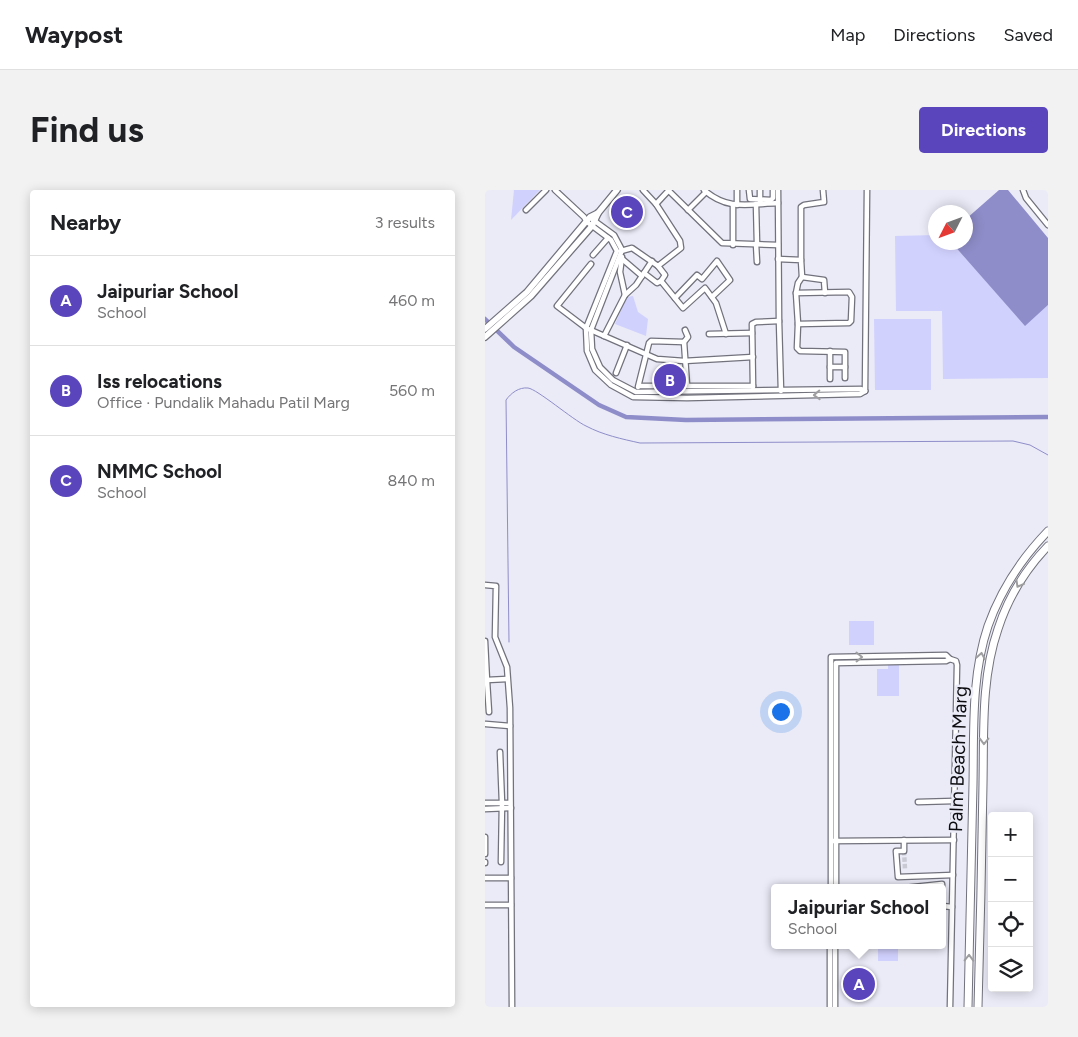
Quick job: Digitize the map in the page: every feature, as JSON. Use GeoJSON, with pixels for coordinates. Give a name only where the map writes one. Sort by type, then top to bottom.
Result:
{"type":"FeatureCollection","features":[{"type":"Feature","properties":{"kind":"main road"},"geometry":{"type":"LineString","coordinates":[[485,337],[617,190]]}},
{"type":"Feature","properties":{"kind":"main road"},"geometry":{"type":"LineString","coordinates":[[485,329],[504,316]]}},
{"type":"Feature","properties":{"kind":"main road","name":"Palm Beach Marg"},"geometry":{"type":"LineString","coordinates":[[968,1007],[975,714],[980,654],[998,600],[1015,569],[1048,531]]}},
{"type":"Feature","properties":{"kind":"main road","name":"Palm Beach Marg"},"geometry":{"type":"LineString","coordinates":[[978,1007],[985,714],[990,656],[997,630],[1007,605],[1024,574],[1048,546]]}},
{"type":"Feature","properties":{"kind":"street"},"geometry":{"type":"LineString","coordinates":[[526,210],[545,190]]}},
{"type":"Feature","properties":{"kind":"street"},"geometry":{"type":"LineString","coordinates":[[555,190],[611,240],[620,251]]}},
{"type":"Feature","properties":{"kind":"street"},"geometry":{"type":"LineString","coordinates":[[643,190],[656,204],[681,245],[679,251],[658,266]]}},
{"type":"Feature","properties":{"kind":"street"},"geometry":{"type":"LineString","coordinates":[[656,204],[669,190],[722,243],[733,245],[778,245]]}},
{"type":"Feature","properties":{"kind":"street"},"geometry":{"type":"LineString","coordinates":[[733,245],[737,190]]}},
{"type":"Feature","properties":{"kind":"street"},"geometry":{"type":"LineString","coordinates":[[749,190],[750,199],[759,202],[778,203]]}},
{"type":"Feature","properties":{"kind":"street"},"geometry":{"type":"LineString","coordinates":[[757,262],[756,244],[760,190]]}},
{"type":"Feature","properties":{"kind":"street"},"geometry":{"type":"LineString","coordinates":[[688,210],[705,191],[721,202],[735,205],[773,199],[773,190]]}},
{"type":"Feature","properties":{"kind":"street"},"geometry":{"type":"LineString","coordinates":[[778,190],[781,396]]}},
{"type":"Feature","properties":{"kind":"street"},"geometry":{"type":"LineString","coordinates":[[803,277],[801,260],[801,207],[824,202],[823,190]]}},
{"type":"Feature","properties":{"kind":"street"},"geometry":{"type":"LineString","coordinates":[[865,391],[867,190]]}},
{"type":"Feature","properties":{"kind":"street"},"geometry":{"type":"LineString","coordinates":[[1023,190],[1026,198],[1048,225]]}},
{"type":"Feature","properties":{"kind":"street"},"geometry":{"type":"LineString","coordinates":[[1043,218],[1048,214]]}},
{"type":"Feature","properties":{"kind":"street"},"geometry":{"type":"LineString","coordinates":[[590,221],[614,235],[620,251],[619,272],[625,295]]}},
{"type":"Feature","properties":{"kind":"street"},"geometry":{"type":"LineString","coordinates":[[593,255],[608,238]]}},
{"type":"Feature","properties":{"kind":"street"},"geometry":{"type":"LineString","coordinates":[[620,251],[632,248],[652,261],[665,275],[657,283],[621,258]]}},
{"type":"Feature","properties":{"kind":"street"},"geometry":{"type":"LineString","coordinates":[[620,251],[588,329],[592,349],[600,367],[613,380],[634,395],[781,390],[861,389],[865,391]]}},
{"type":"Feature","properties":{"kind":"street"},"geometry":{"type":"LineString","coordinates":[[778,259],[801,260]]}},
{"type":"Feature","properties":{"kind":"street"},"geometry":{"type":"LineString","coordinates":[[603,336],[625,295],[636,285],[652,261]]}},
{"type":"Feature","properties":{"kind":"street"},"geometry":{"type":"LineString","coordinates":[[675,298],[697,275],[702,280],[717,261],[730,280],[712,297]]}},
{"type":"Feature","properties":{"kind":"street"},"geometry":{"type":"LineString","coordinates":[[591,264],[557,306],[588,329],[657,359],[684,361],[753,357]]}},
{"type":"Feature","properties":{"kind":"street"},"geometry":{"type":"LineString","coordinates":[[803,277],[797,283],[797,348],[799,350],[845,352],[845,378]]}},
{"type":"Feature","properties":{"kind":"street"},"geometry":{"type":"LineString","coordinates":[[803,277],[824,280],[825,293]]}},
{"type":"Feature","properties":{"kind":"street"},"geometry":{"type":"LineString","coordinates":[[661,281],[683,308],[705,288],[716,303],[726,334]]}},
{"type":"Feature","properties":{"kind":"street"},"geometry":{"type":"LineString","coordinates":[[797,293],[844,292],[851,294],[851,321],[849,323],[798,324]]}},
{"type":"Feature","properties":{"kind":"street"},"geometry":{"type":"LineString","coordinates":[[753,391],[752,326],[754,322],[779,321]]}},
{"type":"Feature","properties":{"kind":"street"},"geometry":{"type":"LineString","coordinates":[[685,330],[688,337],[684,342],[687,386]]}},
{"type":"Feature","properties":{"kind":"street"},"geometry":{"type":"LineString","coordinates":[[709,334],[752,333]]}},
{"type":"Feature","properties":{"kind":"street"},"geometry":{"type":"LineString","coordinates":[[634,395],[639,386],[647,354],[647,344],[651,341],[684,342]]}},
{"type":"Feature","properties":{"kind":"street"},"geometry":{"type":"LineString","coordinates":[[616,373],[627,345]]}},
{"type":"Feature","properties":{"kind":"street"},"geometry":{"type":"LineString","coordinates":[[830,352],[830,379]]}},
{"type":"Feature","properties":{"kind":"street"},"geometry":{"type":"LineString","coordinates":[[830,366],[845,367]]}},
{"type":"Feature","properties":{"kind":"street"},"geometry":{"type":"LineString","coordinates":[[639,386],[687,386],[753,391],[781,396],[859,394],[865,391]]}},
{"type":"Feature","properties":{"kind":"street"},"geometry":{"type":"LineString","coordinates":[[485,585],[496,586],[495,637],[507,667],[510,726],[512,1007]]}},
{"type":"Feature","properties":{"kind":"street"},"geometry":{"type":"LineString","coordinates":[[485,641],[489,712]]}},
{"type":"Feature","properties":{"kind":"street"},"geometry":{"type":"LineString","coordinates":[[831,657],[946,655],[955,661],[957,665],[950,1007]]}},
{"type":"Feature","properties":{"kind":"street"},"geometry":{"type":"LineString","coordinates":[[831,657],[836,663],[831,884]]}},
{"type":"Feature","properties":{"kind":"street"},"geometry":{"type":"LineString","coordinates":[[831,657],[833,841],[836,884]]}},
{"type":"Feature","properties":{"kind":"street"},"geometry":{"type":"LineString","coordinates":[[836,663],[946,661],[950,659]]}},
{"type":"Feature","properties":{"kind":"street"},"geometry":{"type":"LineString","coordinates":[[486,681],[507,679]]}},
{"type":"Feature","properties":{"kind":"street"},"geometry":{"type":"LineString","coordinates":[[486,724],[510,726]]}},
{"type":"Feature","properties":{"kind":"street"},"geometry":{"type":"LineString","coordinates":[[500,752],[502,806],[501,862]]}},
{"type":"Feature","properties":{"kind":"street"},"geometry":{"type":"LineString","coordinates":[[918,802],[955,801]]}},
{"type":"Feature","properties":{"kind":"street"},"geometry":{"type":"LineString","coordinates":[[485,803],[510,806]]}},
{"type":"Feature","properties":{"kind":"street"},"geometry":{"type":"LineString","coordinates":[[485,809],[502,806]]}},
{"type":"Feature","properties":{"kind":"street"},"geometry":{"type":"LineString","coordinates":[[485,837],[485,854]]}},
{"type":"Feature","properties":{"kind":"street"},"geometry":{"type":"LineString","coordinates":[[904,840],[904,851],[896,851],[897,876],[953,875]]}},
{"type":"Feature","properties":{"kind":"street"},"geometry":{"type":"LineString","coordinates":[[833,841],[954,840]]}},
{"type":"Feature","properties":{"kind":"street"},"geometry":{"type":"LineString","coordinates":[[905,869],[905,877]]}},
{"type":"Feature","properties":{"kind":"street"},"geometry":{"type":"LineString","coordinates":[[485,878],[511,878]]}},
{"type":"Feature","properties":{"kind":"street"},"geometry":{"type":"LineString","coordinates":[[485,905],[511,905]]}},
{"type":"Feature","properties":{"kind":"street"},"geometry":{"type":"LineString","coordinates":[[946,906],[952,907]]}},
{"type":"Feature","properties":{"kind":"street"},"geometry":{"type":"LineString","coordinates":[[830,949],[830,1007]]}},
{"type":"Feature","properties":{"kind":"street"},"geometry":{"type":"LineString","coordinates":[[835,949],[835,1007]]}},
{"type":"Feature","properties":{"kind":"shaded area"},"geometry":{"type":"Polygon","coordinates":[[[514,190],[540,190],[511,220],[514,190]]]}},
{"type":"Feature","properties":{"kind":"shaded area"},"geometry":{"type":"Polygon","coordinates":[[[999,190],[1008,190],[1048,238],[1048,305],[1025,326],[958,250],[973,250],[973,213],[999,190]]]}},
{"type":"Feature","properties":{"kind":"shaded area"},"geometry":{"type":"Polygon","coordinates":[[[928,235],[928,250],[958,250],[1025,325],[1048,305],[1048,378],[943,379],[942,311],[896,311],[895,236],[928,235]]]}},
{"type":"Feature","properties":{"kind":"shaded area"},"geometry":{"type":"Polygon","coordinates":[[[633,296],[638,312],[648,319],[646,336],[615,324],[627,297],[633,296]]]}},
{"type":"Feature","properties":{"kind":"shaded area"},"geometry":{"type":"Polygon","coordinates":[[[874,319],[931,319],[931,390],[875,390],[874,319]]]}},
{"type":"Feature","properties":{"kind":"shaded area"},"geometry":{"type":"Polygon","coordinates":[[[849,621],[874,621],[874,645],[849,645],[849,621]]]}},
{"type":"Feature","properties":{"kind":"shaded area"},"geometry":{"type":"Polygon","coordinates":[[[888,665],[899,665],[899,696],[877,696],[877,669],[888,669],[888,665]]]}},
{"type":"Feature","properties":{"kind":"shaded area"},"geometry":{"type":"Polygon","coordinates":[[[878,949],[898,949],[898,961],[878,961],[878,949]]]}},
{"type":"Feature","properties":{"kind":"waterway"},"geometry":{"type":"LineString","coordinates":[[485,319],[514,347],[599,405],[626,417],[686,420],[1048,417]]}},
{"type":"Feature","properties":{"kind":"waterway"},"geometry":{"type":"LineString","coordinates":[[509,642],[506,400],[518,390],[525,388],[533,390],[580,423],[592,429],[640,443],[1013,441],[1030,445],[1048,455]]}},
{"type":"Feature","properties":{"kind":"tunnel"},"geometry":{"type":"LineString","coordinates":[[904,851],[905,869]]}},
{"type":"Feature","properties":{"kind":"place","name":"NMMC School"},"geometry":{"type":"Point","coordinates":[627,212]}},
{"type":"Feature","properties":{"kind":"place","name":"Iss relocations"},"geometry":{"type":"Point","coordinates":[670,380]}},
{"type":"Feature","properties":{"kind":"place","name":"Jaipuriar School"},"geometry":{"type":"Point","coordinates":[859,984]}}]}
